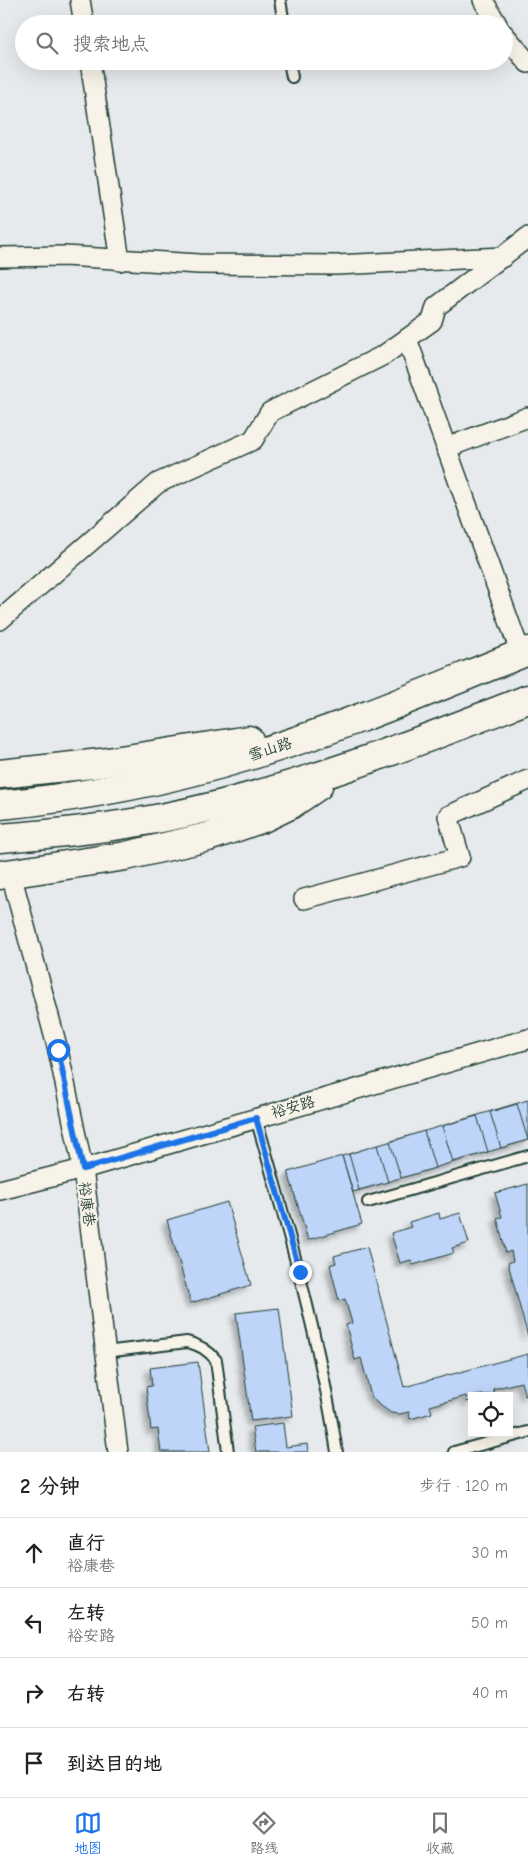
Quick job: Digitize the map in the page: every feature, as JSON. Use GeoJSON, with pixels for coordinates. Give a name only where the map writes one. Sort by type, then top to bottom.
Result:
{"type":"FeatureCollection","features":[{"type":"Feature","properties":{"kind":"main road","name":"雪山路"},"geometry":{"type":"LineString","coordinates":[[0,806],[103,791],[195,771],[252,755],[334,727],[524,653]]}},
{"type":"Feature","properties":{"kind":"main road"},"geometry":{"type":"LineString","coordinates":[[0,838],[160,818],[267,792],[342,769],[528,699]]}},
{"type":"Feature","properties":{"kind":"main road"},"geometry":{"type":"LineString","coordinates":[[0,774],[101,763],[334,727]]}},
{"type":"Feature","properties":{"kind":"main road"},"geometry":{"type":"LineString","coordinates":[[5,875],[126,856],[235,829],[290,805],[342,769]]}},
{"type":"Feature","properties":{"kind":"street"},"geometry":{"type":"LineString","coordinates":[[80,0],[82,15]]}},
{"type":"Feature","properties":{"kind":"street"},"geometry":{"type":"LineString","coordinates":[[483,0],[492,15]]}},
{"type":"Feature","properties":{"kind":"street"},"geometry":{"type":"LineString","coordinates":[[513,45],[528,63]]}},
{"type":"Feature","properties":{"kind":"street"},"geometry":{"type":"LineString","coordinates":[[91,70],[120,261]]}},
{"type":"Feature","properties":{"kind":"street"},"geometry":{"type":"LineString","coordinates":[[0,620],[158,483],[253,440],[270,412],[384,355],[432,321],[436,307],[528,237]]}},
{"type":"Feature","properties":{"kind":"street"},"geometry":{"type":"LineString","coordinates":[[0,257],[64,256],[120,261],[199,264],[336,265],[503,257]]}},
{"type":"Feature","properties":{"kind":"street"},"geometry":{"type":"LineString","coordinates":[[407,339],[446,448],[524,653]]}},
{"type":"Feature","properties":{"kind":"street"},"geometry":{"type":"LineString","coordinates":[[446,448],[528,417]]}},
{"type":"Feature","properties":{"kind":"street"},"geometry":{"type":"LineString","coordinates":[[304,899],[460,857],[448,816],[528,780]]}},
{"type":"Feature","properties":{"kind":"street","name":"裕康巷"},"geometry":{"type":"LineString","coordinates":[[5,875],[58,1050],[83,1169],[118,1452]]}},
{"type":"Feature","properties":{"kind":"street","name":"裕安路"},"geometry":{"type":"LineString","coordinates":[[0,1190],[83,1169],[528,1039]]}},
{"type":"Feature","properties":{"kind":"lane"},"geometry":{"type":"LineString","coordinates":[[282,0],[283,15]]}},
{"type":"Feature","properties":{"kind":"lane"},"geometry":{"type":"LineString","coordinates":[[291,70],[292,77]]}},
{"type":"Feature","properties":{"kind":"lane"},"geometry":{"type":"LineString","coordinates":[[256,1118],[310,1314],[338,1452]]}},
{"type":"Feature","properties":{"kind":"lane"},"geometry":{"type":"LineString","coordinates":[[368,1202],[528,1156]]}},
{"type":"Feature","properties":{"kind":"lane"},"geometry":{"type":"LineString","coordinates":[[105,1352],[187,1342],[197,1344],[211,1353],[216,1360],[228,1452]]}},
{"type":"Feature","properties":{"kind":"lane"},"geometry":{"type":"LineString","coordinates":[[454,1452],[528,1432]]}},
{"type":"Feature","properties":{"kind":"building"},"geometry":{"type":"Polygon","coordinates":[[[528,1100],[528,1140],[353,1192],[342,1156],[528,1100]]]}},
{"type":"Feature","properties":{"kind":"building"},"geometry":{"type":"Polygon","coordinates":[[[517,1104],[528,1140],[501,1148],[490,1112],[517,1104]]]}},
{"type":"Feature","properties":{"kind":"building"},"geometry":{"type":"Polygon","coordinates":[[[477,1116],[488,1152],[453,1162],[442,1126],[477,1116]]]}},
{"type":"Feature","properties":{"kind":"building"},"geometry":{"type":"Polygon","coordinates":[[[424,1131],[435,1168],[401,1178],[390,1142],[424,1131]]]}},
{"type":"Feature","properties":{"kind":"building"},"geometry":{"type":"Polygon","coordinates":[[[377,1145],[388,1182],[359,1190],[349,1154],[377,1145]]]}},
{"type":"Feature","properties":{"kind":"building"},"geometry":{"type":"Polygon","coordinates":[[[342,1156],[362,1224],[308,1240],[288,1172],[342,1156]]]}},
{"type":"Feature","properties":{"kind":"building"},"geometry":{"type":"Polygon","coordinates":[[[528,1184],[528,1337],[508,1263],[513,1261],[511,1251],[506,1253],[497,1218],[502,1217],[495,1193],[528,1184]]]}},
{"type":"Feature","properties":{"kind":"building"},"geometry":{"type":"Polygon","coordinates":[[[227,1202],[251,1285],[191,1303],[167,1220],[227,1202]]]}},
{"type":"Feature","properties":{"kind":"building"},"geometry":{"type":"Polygon","coordinates":[[[439,1213],[440,1219],[460,1213],[469,1243],[452,1248],[454,1253],[413,1265],[411,1260],[400,1263],[391,1233],[411,1227],[409,1222],[439,1213]]]}},
{"type":"Feature","properties":{"kind":"building"},"geometry":{"type":"Polygon","coordinates":[[[367,1247],[404,1387],[528,1354],[528,1395],[525,1396],[521,1382],[493,1389],[494,1392],[468,1392],[468,1402],[466,1396],[430,1406],[432,1413],[410,1419],[409,1412],[391,1413],[377,1403],[371,1396],[361,1358],[355,1360],[346,1325],[352,1323],[345,1299],[339,1301],[330,1265],[336,1263],[334,1256],[367,1247]]]}},
{"type":"Feature","properties":{"kind":"building"},"geometry":{"type":"Polygon","coordinates":[[[279,1308],[293,1416],[251,1421],[236,1313],[279,1308]]]}},
{"type":"Feature","properties":{"kind":"building"},"geometry":{"type":"Polygon","coordinates":[[[198,1362],[210,1452],[161,1452],[158,1429],[151,1430],[146,1387],[152,1386],[150,1368],[198,1362]]]}},
{"type":"Feature","properties":{"kind":"building"},"geometry":{"type":"Polygon","coordinates":[[[283,1423],[286,1447],[307,1444],[308,1452],[256,1452],[252,1427],[283,1423]]]}},
{"type":"Feature","properties":{"kind":"route"},"geometry":{"type":"LineString","coordinates":[[58,1050],[83,1169],[256,1118],[300,1272]]}}]}
